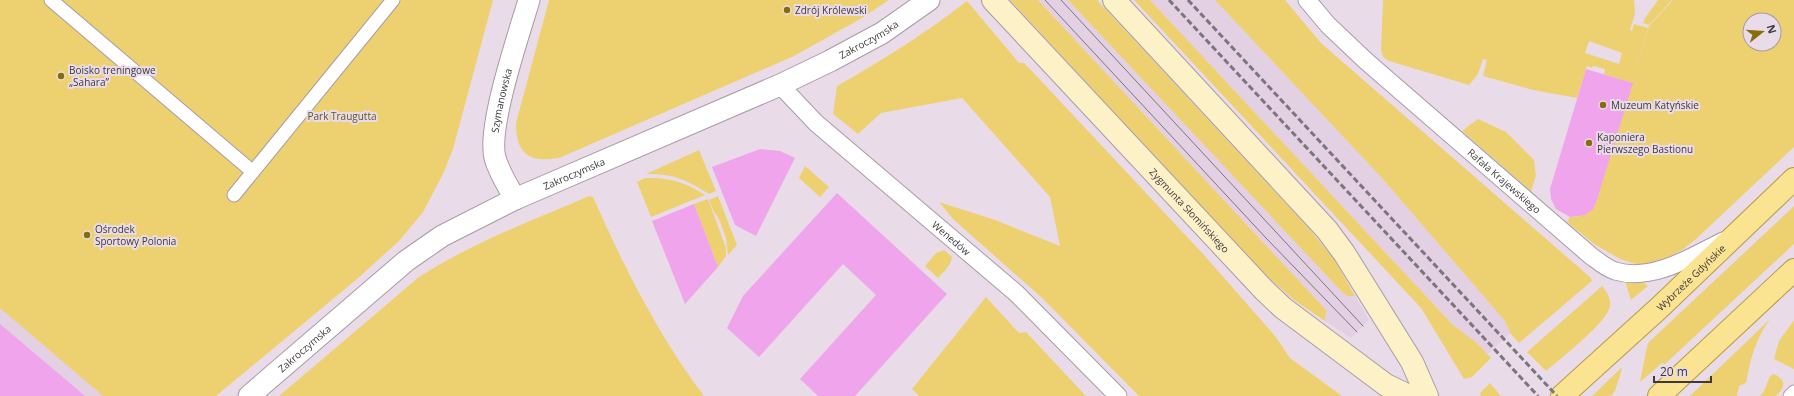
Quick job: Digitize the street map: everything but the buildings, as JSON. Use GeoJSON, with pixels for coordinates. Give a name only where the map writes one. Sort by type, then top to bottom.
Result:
{"type":"FeatureCollection","features":[{"type":"Feature","properties":{"kind":"main road","name":"Zygmunta Słomińskiego"},"geometry":{"type":"LineString","coordinates":[[992,0],[1264,290],[1283,308],[1386,385],[1409,396]]}},
{"type":"Feature","properties":{"kind":"main road"},"geometry":{"type":"LineString","coordinates":[[1114,0],[1327,230],[1344,253],[1412,362],[1427,396]]}},
{"type":"Feature","properties":{"kind":"main road","name":"Wybrzeże Gdyńskie"},"geometry":{"type":"LineString","coordinates":[[1562,396],[1794,179]]}},
{"type":"Feature","properties":{"kind":"main road"},"geometry":{"type":"LineString","coordinates":[[1659,396],[1794,270]]}},
{"type":"Feature","properties":{"kind":"street"},"geometry":{"type":"LineString","coordinates":[[51,0],[253,172]]}},
{"type":"Feature","properties":{"kind":"street"},"geometry":{"type":"LineString","coordinates":[[234,195],[393,0]]}},
{"type":"Feature","properties":{"kind":"street","name":"Szymanowska"},"geometry":{"type":"LineString","coordinates":[[515,199],[495,157],[494,141],[500,102],[529,0]]}},
{"type":"Feature","properties":{"kind":"street","name":"Zakroczymska"},"geometry":{"type":"LineString","coordinates":[[249,396],[406,261],[442,236],[515,199],[780,85],[864,44],[902,20],[929,0]]}},
{"type":"Feature","properties":{"kind":"street","name":"Rafała Krajewskiego"},"geometry":{"type":"LineString","coordinates":[[1307,0],[1328,24],[1366,61],[1585,251],[1615,271],[1642,273],[1660,270],[1677,264],[1733,236]]}},
{"type":"Feature","properties":{"kind":"street","name":"Wenedów"},"geometry":{"type":"LineString","coordinates":[[780,85],[816,123],[1016,293],[1118,396]]}},
{"type":"Feature","properties":{"kind":"street"},"geometry":{"type":"LineString","coordinates":[[1790,396],[1794,392]]}},
{"type":"Feature","properties":{"kind":"shaded area"},"geometry":{"type":"Polygon","coordinates":[[[1038,0],[1068,0],[1348,296],[1355,296],[1369,320],[1351,338],[1325,321],[1326,310],[1038,0]]]}},
{"type":"Feature","properties":{"kind":"shaded area"},"geometry":{"type":"Polygon","coordinates":[[[1150,0],[1215,0],[1381,177],[1505,321],[1510,333],[1488,354],[1452,324],[1150,0]]]}},
{"type":"Feature","properties":{"kind":"shaded area"},"geometry":{"type":"Polygon","coordinates":[[[0,308],[64,361],[103,396],[3,396],[0,394],[0,308]]]}},
{"type":"Feature","properties":{"kind":"green space","name":"Park Traugutta"},"geometry":{"type":"Polygon","coordinates":[[[0,0],[493,0],[453,149],[443,174],[423,212],[399,241],[357,279],[216,396],[103,396],[0,308],[0,0]]]}},
{"type":"Feature","properties":{"kind":"green space"},"geometry":{"type":"Polygon","coordinates":[[[549,0],[889,0],[862,18],[794,56],[559,158],[540,159],[526,154],[522,149],[518,142],[516,123],[549,0]]]}},
{"type":"Feature","properties":{"kind":"green space"},"geometry":{"type":"Polygon","coordinates":[[[1010,0],[1038,0],[1326,310],[1325,321],[1294,300],[1259,269],[1010,0]]]}},
{"type":"Feature","properties":{"kind":"green space"},"geometry":{"type":"Polygon","coordinates":[[[1068,0],[1097,0],[1306,225],[1334,259],[1355,296],[1348,296],[1343,293],[1068,0]]]}},
{"type":"Feature","properties":{"kind":"green space"},"geometry":{"type":"Polygon","coordinates":[[[1134,0],[1150,0],[1452,324],[1479,345],[1491,358],[1472,377],[1464,379],[1421,308],[1134,0]]]}},
{"type":"Feature","properties":{"kind":"green space"},"geometry":{"type":"Polygon","coordinates":[[[1215,0],[1285,0],[1321,43],[1591,278],[1592,281],[1519,343],[1510,333],[1505,321],[1381,177],[1215,0]]]}},
{"type":"Feature","properties":{"kind":"green space"},"geometry":{"type":"Polygon","coordinates":[[[1383,0],[1634,0],[1635,14],[1630,30],[1632,31],[1634,24],[1648,28],[1632,83],[1604,74],[1605,69],[1587,66],[1577,98],[1533,90],[1483,76],[1487,60],[1483,59],[1478,74],[1469,85],[1389,61],[1383,57],[1381,50],[1383,0]],[[1589,41],[1585,53],[1619,64],[1622,53],[1589,41]]]}},
{"type":"Feature","properties":{"kind":"green space"},"geometry":{"type":"Polygon","coordinates":[[[1658,0],[1672,0],[1649,25],[1643,23],[1645,18],[1658,0]]]}},
{"type":"Feature","properties":{"kind":"green space"},"geometry":{"type":"Polygon","coordinates":[[[1673,0],[1794,0],[1794,147],[1696,239],[1682,250],[1658,263],[1639,265],[1620,259],[1594,244],[1567,222],[1570,217],[1589,212],[1596,203],[1649,26],[1673,0]]]}},
{"type":"Feature","properties":{"kind":"green space"},"geometry":{"type":"Polygon","coordinates":[[[967,1],[1019,63],[1024,63],[1030,69],[1204,255],[1275,336],[1290,358],[1342,396],[1139,396],[1041,297],[954,220],[939,202],[995,220],[1060,246],[1050,197],[962,98],[881,113],[858,134],[833,114],[837,86],[904,46],[967,1]]]}},
{"type":"Feature","properties":{"kind":"green space"},"geometry":{"type":"Polygon","coordinates":[[[1478,119],[1506,132],[1534,160],[1536,176],[1531,191],[1462,131],[1478,119]]]}},
{"type":"Feature","properties":{"kind":"green space"},"geometry":{"type":"Polygon","coordinates":[[[699,150],[716,191],[709,194],[679,178],[665,175],[646,174],[699,150]]]}},
{"type":"Feature","properties":{"kind":"green space"},"geometry":{"type":"Polygon","coordinates":[[[805,166],[829,187],[820,197],[799,178],[805,166]]]}},
{"type":"Feature","properties":{"kind":"green space"},"geometry":{"type":"Polygon","coordinates":[[[645,178],[661,178],[676,181],[698,190],[705,195],[651,217],[637,182],[645,178]]]}},
{"type":"Feature","properties":{"kind":"green space"},"geometry":{"type":"Polygon","coordinates":[[[589,196],[593,197],[630,275],[657,325],[687,373],[704,396],[279,396],[419,277],[481,243],[589,196]]]}},
{"type":"Feature","properties":{"kind":"green space"},"geometry":{"type":"Polygon","coordinates":[[[718,196],[737,245],[728,255],[726,238],[719,219],[709,200],[718,196]]]}},
{"type":"Feature","properties":{"kind":"green space"},"geometry":{"type":"Polygon","coordinates":[[[708,199],[726,248],[726,256],[718,267],[694,204],[708,199]]]}},
{"type":"Feature","properties":{"kind":"green space"},"geometry":{"type":"Polygon","coordinates":[[[1794,206],[1794,244],[1665,364],[1662,363],[1640,382],[1649,342],[1794,206]]]}},
{"type":"Feature","properties":{"kind":"green space"},"geometry":{"type":"Polygon","coordinates":[[[944,250],[952,257],[947,268],[938,278],[925,266],[936,253],[944,250]]]}},
{"type":"Feature","properties":{"kind":"green space"},"geometry":{"type":"Polygon","coordinates":[[[1625,281],[1644,283],[1648,286],[1631,300],[1625,281]]]}},
{"type":"Feature","properties":{"kind":"green space"},"geometry":{"type":"Polygon","coordinates":[[[1602,286],[1610,300],[1610,306],[1607,313],[1593,330],[1546,371],[1527,352],[1602,286]]]}},
{"type":"Feature","properties":{"kind":"green space"},"geometry":{"type":"Polygon","coordinates":[[[986,297],[1019,333],[1026,332],[1086,396],[919,396],[912,389],[986,297]]]}},
{"type":"Feature","properties":{"kind":"green space"},"geometry":{"type":"Polygon","coordinates":[[[1770,319],[1754,350],[1746,383],[1739,386],[1737,396],[1690,396],[1770,319]]]}},
{"type":"Feature","properties":{"kind":"green space"},"geometry":{"type":"Polygon","coordinates":[[[1794,320],[1794,369],[1774,359],[1779,341],[1794,320]]]}},
{"type":"Feature","properties":{"kind":"green space"},"geometry":{"type":"Polygon","coordinates":[[[1621,368],[1622,369],[1615,391],[1611,396],[1592,396],[1621,368]]]}},
{"type":"Feature","properties":{"kind":"green space"},"geometry":{"type":"Polygon","coordinates":[[[1774,374],[1783,381],[1783,387],[1776,396],[1760,396],[1764,391],[1770,376],[1774,374]]]}},
{"type":"Feature","properties":{"kind":"green space"},"geometry":{"type":"Polygon","coordinates":[[[1490,383],[1501,396],[1481,396],[1480,393],[1490,383]]]}},
{"type":"Feature","properties":{"kind":"tram line"},"geometry":{"type":"LineString","coordinates":[[1045,0],[1266,238],[1357,332]]}},
{"type":"Feature","properties":{"kind":"tram line"},"geometry":{"type":"LineString","coordinates":[[1061,0],[1363,326]]}},
{"type":"Feature","properties":{"kind":"railway"},"geometry":{"type":"LineString","coordinates":[[1169,0],[1538,396]]}},
{"type":"Feature","properties":{"kind":"railway"},"geometry":{"type":"LineString","coordinates":[[1188,0],[1557,396]]}},
{"type":"Feature","properties":{"kind":"place","name":"Zdrój Królewski"},"geometry":{"type":"Point","coordinates":[787,10]}},
{"type":"Feature","properties":{"kind":"place","name":"Boisko treningowe „Sahara”"},"geometry":{"type":"Point","coordinates":[61,76]}},
{"type":"Feature","properties":{"kind":"place","name":"Muzeum Katyńskie"},"geometry":{"type":"Point","coordinates":[1603,105]}},
{"type":"Feature","properties":{"kind":"place","name":"Kaponiera Pierwszego Bastionu"},"geometry":{"type":"Point","coordinates":[1589,143]}},
{"type":"Feature","properties":{"kind":"place","name":"Ośrodek Sportowy Polonia"},"geometry":{"type":"Point","coordinates":[87,235]}}]}
